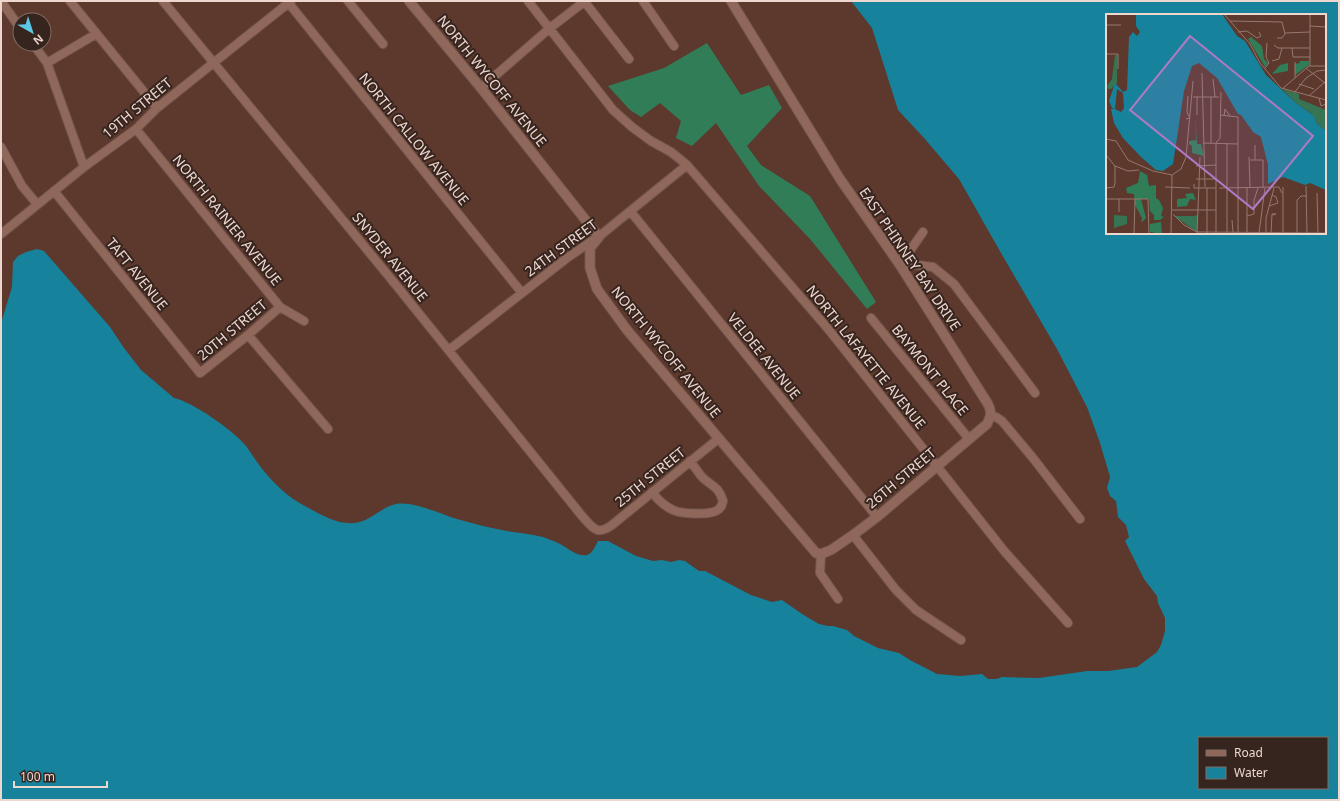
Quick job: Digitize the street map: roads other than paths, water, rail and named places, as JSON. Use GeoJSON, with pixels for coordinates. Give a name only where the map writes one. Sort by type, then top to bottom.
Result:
{"type":"FeatureCollection","features":[{"type":"Feature","properties":{"kind":"street"},"geometry":{"type":"LineString","coordinates":[[1,1],[12,17]]}},
{"type":"Feature","properties":{"kind":"street"},"geometry":{"type":"LineString","coordinates":[[70,1],[157,108]]}},
{"type":"Feature","properties":{"kind":"street","name":"SNYDER AVENUE"},"geometry":{"type":"LineString","coordinates":[[163,1],[449,350],[582,516],[596,530]]}},
{"type":"Feature","properties":{"kind":"street"},"geometry":{"type":"LineString","coordinates":[[348,1],[383,44]]}},
{"type":"Feature","properties":{"kind":"street","name":"NORTH WYCOFF AVENUE"},"geometry":{"type":"LineString","coordinates":[[409,1],[481,88],[599,237],[590,248],[590,268],[597,289],[626,330],[816,553],[821,554]]}},
{"type":"Feature","properties":{"kind":"street","name":"NORTH LAFAYETTE AVENUE"},"geometry":{"type":"LineString","coordinates":[[528,1],[613,110],[632,127],[651,141],[671,152],[687,165],[829,330],[1005,552],[1068,623]]}},
{"type":"Feature","properties":{"kind":"street"},"geometry":{"type":"LineString","coordinates":[[481,88],[550,28],[585,1],[629,60]]}},
{"type":"Feature","properties":{"kind":"street"},"geometry":{"type":"LineString","coordinates":[[644,1],[674,46]]}},
{"type":"Feature","properties":{"kind":"street","name":"EAST PHINNEY BAY DRIVE"},"geometry":{"type":"LineString","coordinates":[[731,1],[836,174],[900,265],[988,404],[992,411],[991,416]]}},
{"type":"Feature","properties":{"kind":"street","name":"19TH STREET"},"geometry":{"type":"LineString","coordinates":[[1,234],[84,167],[136,129],[157,108],[212,62],[288,2]]}},
{"type":"Feature","properties":{"kind":"street","name":"NORTH CALLOW AVENUE"},"geometry":{"type":"LineString","coordinates":[[288,2],[522,293]]}},
{"type":"Feature","properties":{"kind":"street"},"geometry":{"type":"LineString","coordinates":[[47,63],[96,34]]}},
{"type":"Feature","properties":{"kind":"street"},"geometry":{"type":"LineString","coordinates":[[39,52],[47,63],[84,167]]}},
{"type":"Feature","properties":{"kind":"street","name":"NORTH RAINIER AVENUE"},"geometry":{"type":"LineString","coordinates":[[136,129],[280,307],[304,321]]}},
{"type":"Feature","properties":{"kind":"street"},"geometry":{"type":"LineString","coordinates":[[1,147],[22,186],[37,204]]}},
{"type":"Feature","properties":{"kind":"street","name":"24TH STREET"},"geometry":{"type":"LineString","coordinates":[[449,350],[567,258],[599,237],[687,165]]}},
{"type":"Feature","properties":{"kind":"street","name":"TAFT AVENUE"},"geometry":{"type":"LineString","coordinates":[[54,191],[200,373]]}},
{"type":"Feature","properties":{"kind":"street","name":"VELDEE AVENUE"},"geometry":{"type":"LineString","coordinates":[[631,212],[877,516]]}},
{"type":"Feature","properties":{"kind":"street"},"geometry":{"type":"LineString","coordinates":[[900,265],[923,232]]}},
{"type":"Feature","properties":{"kind":"street"},"geometry":{"type":"LineString","coordinates":[[900,265],[909,264],[933,267],[954,284],[1035,393]]}},
{"type":"Feature","properties":{"kind":"street","name":"20TH STREET"},"geometry":{"type":"LineString","coordinates":[[200,373],[248,335],[280,307]]}},
{"type":"Feature","properties":{"kind":"street","name":"BAYMONT PLACE"},"geometry":{"type":"LineString","coordinates":[[871,318],[969,439]]}},
{"type":"Feature","properties":{"kind":"street"},"geometry":{"type":"LineString","coordinates":[[248,335],[328,429]]}},
{"type":"Feature","properties":{"kind":"street"},"geometry":{"type":"LineString","coordinates":[[991,416],[1002,421],[1080,519]]}},
{"type":"Feature","properties":{"kind":"street","name":"26TH STREET"},"geometry":{"type":"LineString","coordinates":[[821,554],[831,550],[877,516],[987,424],[991,416]]}},
{"type":"Feature","properties":{"kind":"street","name":"25TH STREET"},"geometry":{"type":"LineString","coordinates":[[596,530],[601,531],[612,525],[718,439]]}},
{"type":"Feature","properties":{"kind":"street"},"geometry":{"type":"LineString","coordinates":[[652,492],[664,506],[679,513],[716,511],[722,506],[723,501],[718,491],[711,482],[703,478],[690,461]]}},
{"type":"Feature","properties":{"kind":"street"},"geometry":{"type":"LineString","coordinates":[[853,535],[896,590],[916,610],[961,640]]}},
{"type":"Feature","properties":{"kind":"street"},"geometry":{"type":"LineString","coordinates":[[821,554],[820,573],[838,599]]}},
{"type":"Feature","properties":{"kind":"water"},"geometry":{"type":"Polygon","coordinates":[[[851,1],[1339,1],[1339,800],[1,800],[1,323],[12,287],[13,262],[18,256],[37,249],[44,251],[110,327],[141,370],[174,398],[192,405],[223,425],[247,447],[269,478],[290,497],[336,521],[344,523],[361,522],[389,506],[396,504],[411,504],[482,526],[543,537],[580,555],[587,555],[591,553],[598,541],[608,541],[636,556],[653,561],[685,561],[699,571],[705,571],[751,595],[772,602],[782,600],[819,624],[847,630],[854,636],[878,648],[899,653],[937,674],[960,676],[982,674],[988,679],[997,679],[1002,677],[1039,678],[1087,671],[1108,671],[1137,667],[1157,652],[1161,645],[1165,631],[1165,618],[1158,603],[1157,596],[1144,579],[1125,541],[1129,537],[1126,525],[1118,517],[1116,501],[1110,496],[1107,488],[1110,477],[1087,407],[1057,349],[959,179],[898,110],[872,28],[851,1]]]}}]}
